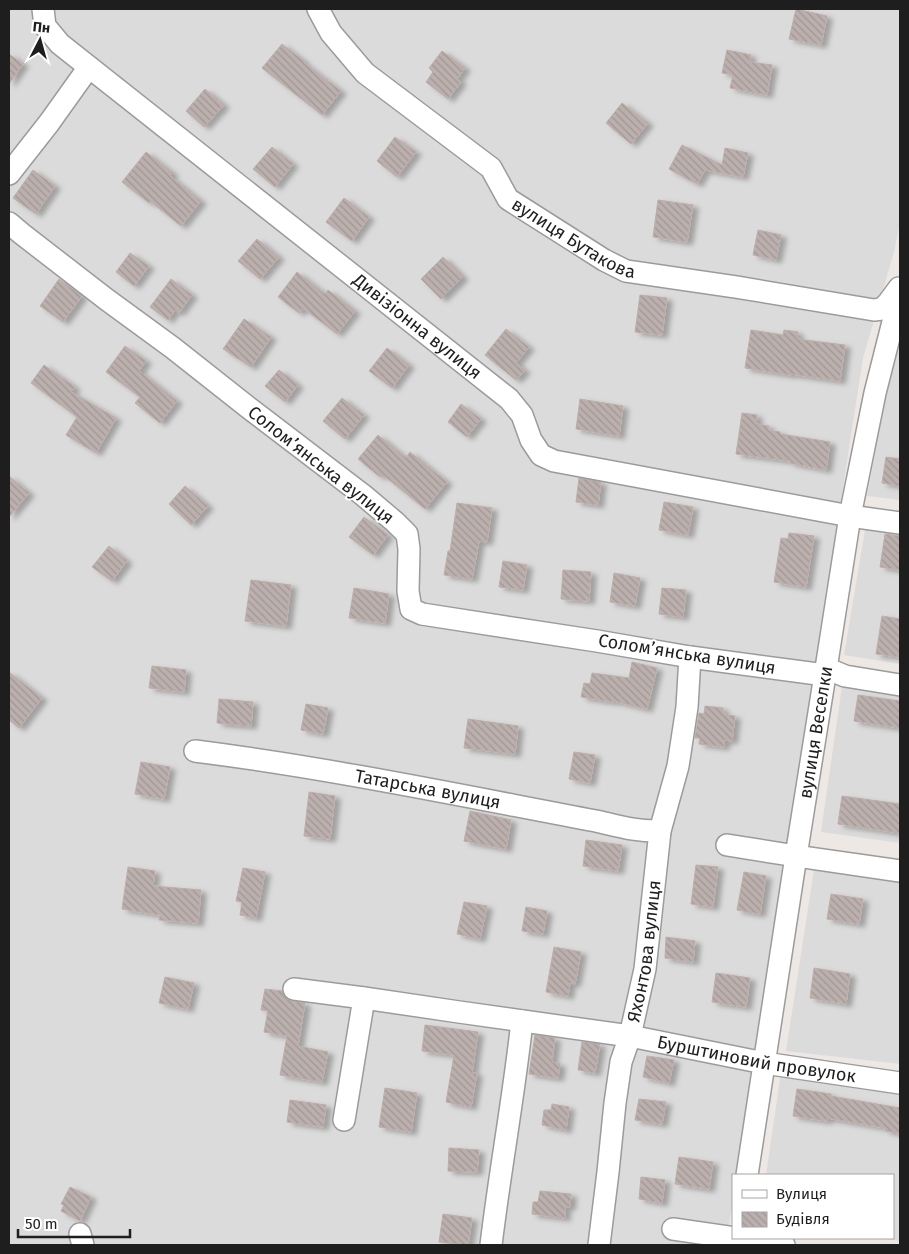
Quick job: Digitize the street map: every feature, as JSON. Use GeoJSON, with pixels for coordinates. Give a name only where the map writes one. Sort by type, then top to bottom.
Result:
{"type":"FeatureCollection","features":[{"type":"Feature","properties":{"kind":"street","name":"Дивізіонна вулиця"},"geometry":{"type":"LineString","coordinates":[[42,9],[46,26],[60,44],[509,399],[522,415],[531,440],[541,455],[554,461],[850,516],[900,523]]}},
{"type":"Feature","properties":{"kind":"street","name":"вулиця Бутакова"},"geometry":{"type":"LineString","coordinates":[[318,9],[331,33],[365,73],[491,168],[508,199],[604,260],[626,271],[745,288],[874,310],[882,309],[888,304],[900,285]]}},
{"type":"Feature","properties":{"kind":"street"},"geometry":{"type":"LineString","coordinates":[[9,174],[89,67]]}},
{"type":"Feature","properties":{"kind":"street","name":"Соломʼянська вулиця"},"geometry":{"type":"LineString","coordinates":[[9,223],[106,299],[173,348],[395,522],[407,534],[409,549],[408,591],[411,609],[422,614],[587,639],[690,658],[826,672],[900,685]]}},
{"type":"Feature","properties":{"kind":"street","name":"вулиця Веселки"},"geometry":{"type":"LineString","coordinates":[[746,1174],[850,516],[875,393],[900,294]]}},
{"type":"Feature","properties":{"kind":"street","name":"Яхонтова вулиця"},"geometry":{"type":"LineString","coordinates":[[599,1245],[621,1062],[630,1036],[645,969],[660,831],[678,766],[687,707],[690,658]]}},
{"type":"Feature","properties":{"kind":"street","name":"Татарська вулиця"},"geometry":{"type":"LineString","coordinates":[[195,752],[246,758],[356,776],[596,821],[632,830],[660,831]]}},
{"type":"Feature","properties":{"kind":"street"},"geometry":{"type":"LineString","coordinates":[[727,845],[900,871]]}},
{"type":"Feature","properties":{"kind":"street","name":"Бурштиновий провулок"},"geometry":{"type":"LineString","coordinates":[[294,990],[364,998],[630,1036],[764,1063],[900,1083]]}},
{"type":"Feature","properties":{"kind":"street"},"geometry":{"type":"LineString","coordinates":[[344,1120],[364,998]]}},
{"type":"Feature","properties":{"kind":"street"},"geometry":{"type":"LineString","coordinates":[[491,1245],[522,1021]]}},
{"type":"Feature","properties":{"kind":"street"},"geometry":{"type":"LineString","coordinates":[[673,1229],[736,1241],[784,1245]]}},
{"type":"Feature","properties":{"kind":"shaded area"},"geometry":{"type":"Polygon","coordinates":[[[9,9],[900,9],[900,223],[894,252],[863,358],[737,1174],[732,1174],[732,1206],[726,1245],[9,1245],[9,9]]]}},
{"type":"Feature","properties":{"kind":"shaded area"},"geometry":{"type":"Polygon","coordinates":[[[900,339],[900,500],[867,496],[891,370],[900,339]]]}},
{"type":"Feature","properties":{"kind":"shaded area"},"geometry":{"type":"Polygon","coordinates":[[[867,518],[900,523],[900,664],[844,655],[867,518]]]}},
{"type":"Feature","properties":{"kind":"shaded area"},"geometry":{"type":"Polygon","coordinates":[[[843,679],[900,688],[900,843],[821,832],[843,679]]]}},
{"type":"Feature","properties":{"kind":"shaded area"},"geometry":{"type":"Polygon","coordinates":[[[815,863],[900,875],[900,1064],[786,1051],[815,863]]]}},
{"type":"Feature","properties":{"kind":"shaded area"},"geometry":{"type":"Polygon","coordinates":[[[781,1072],[900,1089],[900,1241],[885,1239],[894,1239],[894,1174],[766,1174],[781,1072]]]}},
{"type":"Feature","properties":{"kind":"building"},"geometry":{"type":"Polygon","coordinates":[[[796,9],[827,16],[821,45],[789,39],[796,9]]]}},
{"type":"Feature","properties":{"kind":"building"},"geometry":{"type":"Polygon","coordinates":[[[282,44],[341,91],[322,115],[262,68],[282,44]]]}},
{"type":"Feature","properties":{"kind":"building"},"geometry":{"type":"Polygon","coordinates":[[[727,50],[751,55],[749,62],[772,65],[767,95],[730,88],[733,75],[722,73],[727,50]]]}},
{"type":"Feature","properties":{"kind":"building"},"geometry":{"type":"Polygon","coordinates":[[[442,51],[465,68],[457,79],[461,82],[448,99],[426,82],[433,72],[429,68],[442,51]]]}},
{"type":"Feature","properties":{"kind":"building"},"geometry":{"type":"Polygon","coordinates":[[[9,54],[23,64],[9,84],[9,54]]]}},
{"type":"Feature","properties":{"kind":"building"},"geometry":{"type":"Polygon","coordinates":[[[205,89],[224,105],[204,127],[186,111],[205,89]]]}},
{"type":"Feature","properties":{"kind":"building"},"geometry":{"type":"Polygon","coordinates":[[[622,103],[648,123],[631,144],[606,123],[622,103]]]}},
{"type":"Feature","properties":{"kind":"building"},"geometry":{"type":"Polygon","coordinates":[[[395,137],[416,152],[397,177],[377,161],[395,137]]]}},
{"type":"Feature","properties":{"kind":"building"},"geometry":{"type":"Polygon","coordinates":[[[682,145],[722,165],[725,148],[748,153],[743,177],[705,170],[697,184],[669,169],[682,145]]]}},
{"type":"Feature","properties":{"kind":"building"},"geometry":{"type":"Polygon","coordinates":[[[272,147],[293,164],[275,187],[253,169],[272,147]]]}},
{"type":"Feature","properties":{"kind":"building"},"geometry":{"type":"Polygon","coordinates":[[[146,152],[173,173],[170,176],[201,201],[181,226],[150,201],[149,203],[122,182],[146,152]]]}},
{"type":"Feature","properties":{"kind":"building"},"geometry":{"type":"Polygon","coordinates":[[[33,170],[55,186],[36,214],[13,198],[33,170]]]}},
{"type":"Feature","properties":{"kind":"building"},"geometry":{"type":"Polygon","coordinates":[[[344,198],[369,217],[352,241],[326,222],[344,198]]]}},
{"type":"Feature","properties":{"kind":"building"},"geometry":{"type":"Polygon","coordinates":[[[658,200],[693,205],[687,242],[653,237],[658,200]]]}},
{"type":"Feature","properties":{"kind":"building"},"geometry":{"type":"Polygon","coordinates":[[[758,230],[781,235],[776,260],[753,255],[758,230]]]}},
{"type":"Feature","properties":{"kind":"building"},"geometry":{"type":"Polygon","coordinates":[[[257,239],[279,257],[260,279],[238,261],[257,239]]]}},
{"type":"Feature","properties":{"kind":"building"},"geometry":{"type":"Polygon","coordinates":[[[130,253],[149,266],[134,286],[116,272],[130,253]]]}},
{"type":"Feature","properties":{"kind":"building"},"geometry":{"type":"Polygon","coordinates":[[[443,257],[463,277],[441,299],[421,279],[443,257]]]}},
{"type":"Feature","properties":{"kind":"building"},"geometry":{"type":"Polygon","coordinates":[[[297,272],[325,294],[328,290],[355,311],[337,334],[303,308],[299,313],[278,297],[297,272]]]}},
{"type":"Feature","properties":{"kind":"building"},"geometry":{"type":"Polygon","coordinates":[[[59,279],[82,296],[63,322],[40,306],[59,279]]]}},
{"type":"Feature","properties":{"kind":"building"},"geometry":{"type":"Polygon","coordinates":[[[171,279],[192,295],[179,313],[175,310],[168,320],[150,307],[171,279]]]}},
{"type":"Feature","properties":{"kind":"building"},"geometry":{"type":"Polygon","coordinates":[[[640,295],[667,298],[662,335],[635,332],[640,295]]]}},
{"type":"Feature","properties":{"kind":"building"},"geometry":{"type":"Polygon","coordinates":[[[244,319],[271,337],[251,367],[223,349],[244,319]]]}},
{"type":"Feature","properties":{"kind":"building"},"geometry":{"type":"Polygon","coordinates":[[[506,329],[529,347],[516,363],[525,370],[516,380],[485,355],[506,329]]]}},
{"type":"Feature","properties":{"kind":"building"},"geometry":{"type":"Polygon","coordinates":[[[751,330],[783,335],[784,330],[798,332],[797,339],[845,345],[840,381],[745,368],[751,330]]]}},
{"type":"Feature","properties":{"kind":"building"},"geometry":{"type":"Polygon","coordinates":[[[125,346],[146,361],[139,371],[177,401],[160,423],[135,403],[140,397],[106,372],[125,346]]]}},
{"type":"Feature","properties":{"kind":"building"},"geometry":{"type":"Polygon","coordinates":[[[387,348],[409,365],[392,388],[369,371],[387,348]]]}},
{"type":"Feature","properties":{"kind":"building"},"geometry":{"type":"Polygon","coordinates":[[[44,365],[75,387],[71,392],[116,418],[96,453],[66,435],[77,417],[31,383],[44,365]]]}},
{"type":"Feature","properties":{"kind":"building"},"geometry":{"type":"Polygon","coordinates":[[[279,370],[298,385],[285,402],[265,386],[279,370]]]}},
{"type":"Feature","properties":{"kind":"building"},"geometry":{"type":"Polygon","coordinates":[[[342,398],[364,415],[345,439],[323,421],[342,398]]]}},
{"type":"Feature","properties":{"kind":"building"},"geometry":{"type":"Polygon","coordinates":[[[580,399],[623,406],[619,436],[576,429],[580,399]]]}},
{"type":"Feature","properties":{"kind":"building"},"geometry":{"type":"Polygon","coordinates":[[[461,404],[481,419],[467,437],[448,422],[461,404]]]}},
{"type":"Feature","properties":{"kind":"building"},"geometry":{"type":"Polygon","coordinates":[[[742,413],[757,415],[756,424],[769,426],[768,430],[780,432],[780,434],[830,442],[826,470],[790,463],[791,461],[736,454],[742,413]]]}},
{"type":"Feature","properties":{"kind":"building"},"geometry":{"type":"Polygon","coordinates":[[[378,435],[406,458],[410,452],[447,482],[425,509],[382,474],[380,477],[358,459],[378,435]]]}},
{"type":"Feature","properties":{"kind":"building"},"geometry":{"type":"Polygon","coordinates":[[[886,457],[900,459],[900,486],[882,483],[886,457]]]}},
{"type":"Feature","properties":{"kind":"building"},"geometry":{"type":"Polygon","coordinates":[[[9,476],[29,493],[9,517],[9,476]]]}},
{"type":"Feature","properties":{"kind":"building"},"geometry":{"type":"Polygon","coordinates":[[[579,478],[601,482],[598,505],[576,502],[579,478]]]}},
{"type":"Feature","properties":{"kind":"building"},"geometry":{"type":"Polygon","coordinates":[[[185,486],[208,506],[191,525],[169,504],[185,486]]]}},
{"type":"Feature","properties":{"kind":"building"},"geometry":{"type":"Polygon","coordinates":[[[664,502],[693,507],[688,535],[659,530],[664,502]]]}},
{"type":"Feature","properties":{"kind":"building"},"geometry":{"type":"Polygon","coordinates":[[[457,503],[492,508],[487,542],[479,541],[472,579],[444,575],[448,551],[450,551],[457,503]]]}},
{"type":"Feature","properties":{"kind":"building"},"geometry":{"type":"Polygon","coordinates":[[[364,517],[388,535],[373,555],[349,537],[364,517]]]}},
{"type":"Feature","properties":{"kind":"building"},"geometry":{"type":"Polygon","coordinates":[[[789,533],[814,536],[806,587],[774,582],[781,538],[788,539],[789,533]]]}},
{"type":"Feature","properties":{"kind":"building"},"geometry":{"type":"Polygon","coordinates":[[[885,534],[900,536],[900,570],[880,567],[885,534]]]}},
{"type":"Feature","properties":{"kind":"building"},"geometry":{"type":"Polygon","coordinates":[[[109,546],[127,561],[112,581],[92,567],[109,546]]]}},
{"type":"Feature","properties":{"kind":"building"},"geometry":{"type":"Polygon","coordinates":[[[503,561],[527,565],[523,590],[499,587],[503,561]]]}},
{"type":"Feature","properties":{"kind":"building"},"geometry":{"type":"Polygon","coordinates":[[[563,570],[591,572],[589,601],[561,599],[563,570]]]}},
{"type":"Feature","properties":{"kind":"building"},"geometry":{"type":"Polygon","coordinates":[[[614,573],[640,578],[635,606],[610,602],[614,573]]]}},
{"type":"Feature","properties":{"kind":"building"},"geometry":{"type":"Polygon","coordinates":[[[251,580],[291,585],[286,626],[245,621],[251,580]]]}},
{"type":"Feature","properties":{"kind":"building"},"geometry":{"type":"Polygon","coordinates":[[[354,588],[389,594],[385,623],[349,618],[354,588]]]}},
{"type":"Feature","properties":{"kind":"building"},"geometry":{"type":"Polygon","coordinates":[[[662,588],[686,590],[683,617],[659,614],[662,588]]]}},
{"type":"Feature","properties":{"kind":"building"},"geometry":{"type":"Polygon","coordinates":[[[882,616],[900,619],[900,657],[876,654],[882,616]]]}},
{"type":"Feature","properties":{"kind":"building"},"geometry":{"type":"Polygon","coordinates":[[[632,662],[657,668],[647,709],[614,701],[581,697],[584,683],[590,684],[592,673],[629,678],[632,662]]]}},
{"type":"Feature","properties":{"kind":"building"},"geometry":{"type":"Polygon","coordinates":[[[152,666],[186,670],[184,692],[149,688],[152,666]]]}},
{"type":"Feature","properties":{"kind":"building"},"geometry":{"type":"Polygon","coordinates":[[[9,672],[42,698],[19,728],[9,720],[9,672]]]}},
{"type":"Feature","properties":{"kind":"building"},"geometry":{"type":"Polygon","coordinates":[[[858,695],[900,701],[900,728],[854,721],[858,695]]]}},
{"type":"Feature","properties":{"kind":"building"},"geometry":{"type":"Polygon","coordinates":[[[219,699],[253,702],[251,726],[217,723],[219,699]]]}},
{"type":"Feature","properties":{"kind":"building"},"geometry":{"type":"Polygon","coordinates":[[[306,704],[328,708],[323,734],[301,730],[306,704]]]}},
{"type":"Feature","properties":{"kind":"building"},"geometry":{"type":"Polygon","coordinates":[[[705,706],[723,708],[723,714],[735,716],[732,741],[724,740],[724,747],[699,744],[700,738],[695,738],[699,713],[704,714],[705,706]]]}},
{"type":"Feature","properties":{"kind":"building"},"geometry":{"type":"Polygon","coordinates":[[[468,719],[518,726],[515,754],[464,748],[468,719]]]}},
{"type":"Feature","properties":{"kind":"building"},"geometry":{"type":"Polygon","coordinates":[[[574,752],[595,755],[590,783],[569,779],[574,752]]]}},
{"type":"Feature","properties":{"kind":"building"},"geometry":{"type":"Polygon","coordinates":[[[141,762],[170,767],[164,799],[135,794],[141,762]]]}},
{"type":"Feature","properties":{"kind":"building"},"geometry":{"type":"Polygon","coordinates":[[[309,792],[335,796],[330,839],[304,836],[309,792]]]}},
{"type":"Feature","properties":{"kind":"building"},"geometry":{"type":"Polygon","coordinates":[[[842,796],[900,804],[900,833],[838,824],[842,796]]]}},
{"type":"Feature","properties":{"kind":"building"},"geometry":{"type":"Polygon","coordinates":[[[470,811],[511,820],[506,849],[464,841],[470,811]]]}},
{"type":"Feature","properties":{"kind":"building"},"geometry":{"type":"Polygon","coordinates":[[[586,840],[622,845],[618,871],[583,866],[586,840]]]}},
{"type":"Feature","properties":{"kind":"building"},"geometry":{"type":"Polygon","coordinates":[[[696,865],[718,867],[713,907],[691,904],[696,865]]]}},
{"type":"Feature","properties":{"kind":"building"},"geometry":{"type":"Polygon","coordinates":[[[128,867],[155,871],[153,886],[201,890],[198,923],[159,920],[160,915],[122,909],[128,867]]]}},
{"type":"Feature","properties":{"kind":"building"},"geometry":{"type":"Polygon","coordinates":[[[243,868],[265,872],[256,918],[240,915],[242,902],[236,901],[243,868]]]}},
{"type":"Feature","properties":{"kind":"building"},"geometry":{"type":"Polygon","coordinates":[[[744,872],[766,876],[760,914],[737,910],[744,872]]]}},
{"type":"Feature","properties":{"kind":"building"},"geometry":{"type":"Polygon","coordinates":[[[831,894],[863,899],[859,924],[827,919],[831,894]]]}},
{"type":"Feature","properties":{"kind":"building"},"geometry":{"type":"Polygon","coordinates":[[[464,902],[487,906],[480,939],[457,934],[464,902]]]}},
{"type":"Feature","properties":{"kind":"building"},"geometry":{"type":"Polygon","coordinates":[[[526,907],[547,911],[543,934],[522,931],[526,907]]]}},
{"type":"Feature","properties":{"kind":"building"},"geometry":{"type":"Polygon","coordinates":[[[666,937],[695,941],[693,962],[665,958],[666,937]]]}},
{"type":"Feature","properties":{"kind":"building"},"geometry":{"type":"Polygon","coordinates":[[[554,947],[581,952],[575,984],[570,983],[568,996],[546,992],[554,947]]]}},
{"type":"Feature","properties":{"kind":"building"},"geometry":{"type":"Polygon","coordinates":[[[814,968],[850,974],[846,1004],[810,998],[814,968]]]}},
{"type":"Feature","properties":{"kind":"building"},"geometry":{"type":"Polygon","coordinates":[[[716,973],[750,978],[746,1007],[712,1002],[716,973]]]}},
{"type":"Feature","properties":{"kind":"building"},"geometry":{"type":"Polygon","coordinates":[[[165,977],[194,983],[188,1009],[159,1003],[165,977]]]}},
{"type":"Feature","properties":{"kind":"building"},"geometry":{"type":"Polygon","coordinates":[[[265,989],[282,991],[287,999],[305,1003],[298,1046],[328,1052],[322,1082],[280,1075],[287,1036],[264,1032],[268,1011],[261,1010],[265,989]]]}},
{"type":"Feature","properties":{"kind":"building"},"geometry":{"type":"Polygon","coordinates":[[[425,1025],[478,1032],[472,1073],[477,1073],[471,1107],[446,1102],[454,1055],[422,1051],[425,1025]]]}},
{"type":"Feature","properties":{"kind":"building"},"geometry":{"type":"Polygon","coordinates":[[[535,1035],[555,1038],[552,1062],[560,1064],[558,1078],[529,1074],[535,1035]]]}},
{"type":"Feature","properties":{"kind":"building"},"geometry":{"type":"Polygon","coordinates":[[[582,1042],[600,1044],[595,1073],[578,1070],[582,1042]]]}},
{"type":"Feature","properties":{"kind":"building"},"geometry":{"type":"Polygon","coordinates":[[[647,1056],[674,1060],[669,1083],[643,1077],[647,1056]]]}},
{"type":"Feature","properties":{"kind":"building"},"geometry":{"type":"Polygon","coordinates":[[[385,1088],[417,1093],[411,1132],[379,1127],[385,1088]]]}},
{"type":"Feature","properties":{"kind":"building"},"geometry":{"type":"Polygon","coordinates":[[[797,1089],[900,1108],[900,1133],[885,1131],[886,1128],[827,1118],[827,1121],[793,1116],[797,1089]]]}},
{"type":"Feature","properties":{"kind":"building"},"geometry":{"type":"Polygon","coordinates":[[[639,1099],[666,1102],[662,1124],[635,1120],[639,1099]]]}},
{"type":"Feature","properties":{"kind":"building"},"geometry":{"type":"Polygon","coordinates":[[[290,1100],[326,1105],[323,1127],[287,1122],[290,1100]]]}},
{"type":"Feature","properties":{"kind":"building"},"geometry":{"type":"Polygon","coordinates":[[[552,1104],[569,1107],[566,1130],[542,1125],[544,1110],[551,1110],[552,1104]]]}},
{"type":"Feature","properties":{"kind":"building"},"geometry":{"type":"Polygon","coordinates":[[[449,1148],[479,1150],[477,1172],[448,1171],[449,1148]]]}},
{"type":"Feature","properties":{"kind":"building"},"geometry":{"type":"Polygon","coordinates":[[[679,1157],[713,1162],[709,1189],[675,1184],[679,1157]]]}},
{"type":"Feature","properties":{"kind":"building"},"geometry":{"type":"Polygon","coordinates":[[[641,1177],[665,1180],[662,1203],[639,1199],[641,1177]]]}},
{"type":"Feature","properties":{"kind":"building"},"geometry":{"type":"Polygon","coordinates":[[[70,1187],[91,1197],[80,1221],[61,1211],[64,1205],[61,1204],[70,1187]]]}},
{"type":"Feature","properties":{"kind":"building"},"geometry":{"type":"Polygon","coordinates":[[[540,1191],[571,1194],[570,1207],[565,1207],[565,1218],[532,1214],[533,1202],[538,1202],[540,1191]]]}},
{"type":"Feature","properties":{"kind":"building"},"geometry":{"type":"Polygon","coordinates":[[[443,1214],[472,1218],[468,1245],[439,1242],[443,1214]]]}}]}
